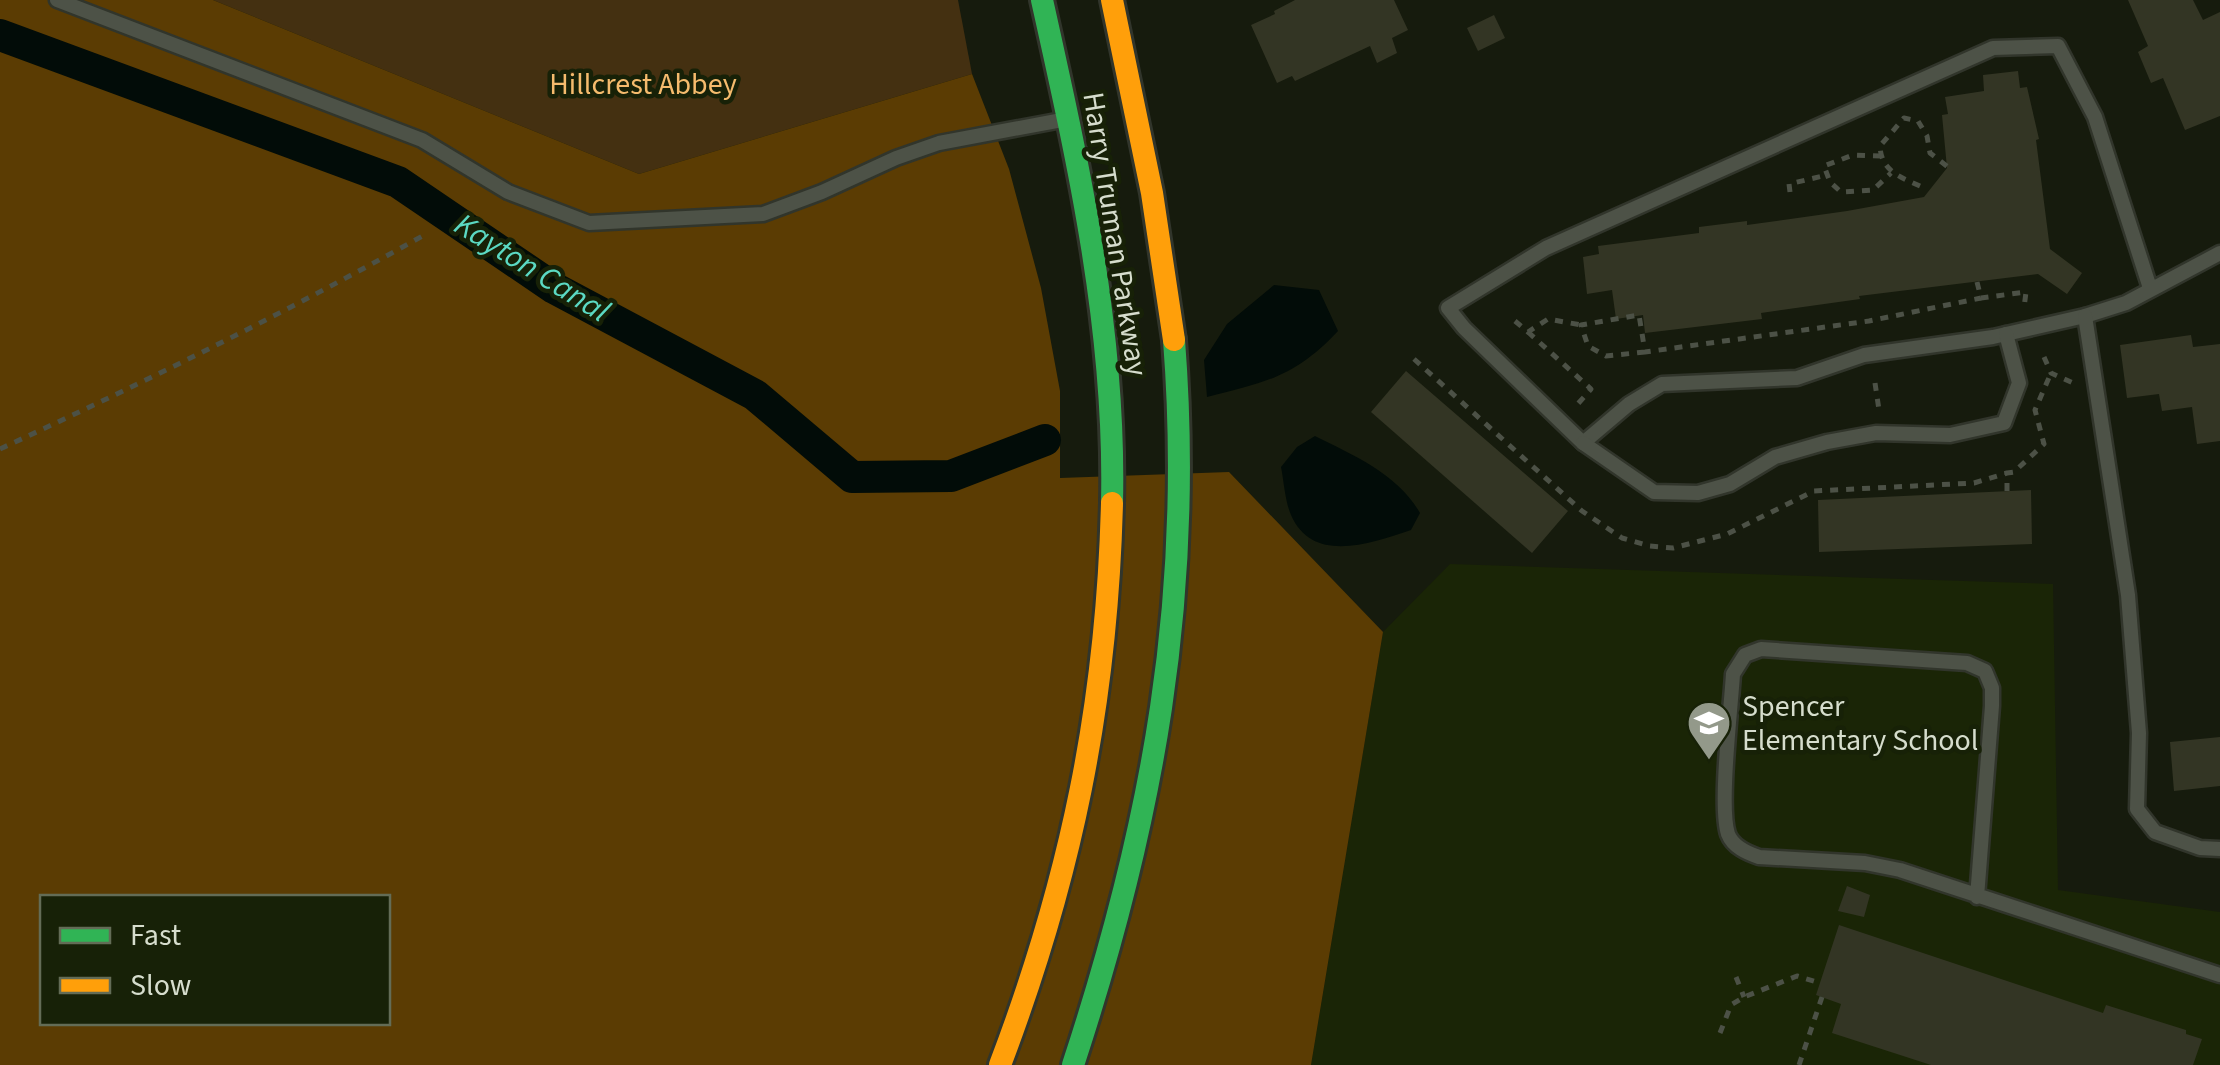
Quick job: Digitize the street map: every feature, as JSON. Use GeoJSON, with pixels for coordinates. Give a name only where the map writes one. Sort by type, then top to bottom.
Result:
{"type":"FeatureCollection","features":[{"type":"Feature","properties":{"kind":"highway","name":"Harry Truman Parkway"},"geometry":{"type":"LineString","coordinates":[[1000,1065],[1041,950],[1070,846],[1093,731],[1106,620],[1112,508],[1110,395],[1100,293],[1042,0]]}},
{"type":"Feature","properties":{"kind":"highway","name":"Harry Truman Parkway"},"geometry":{"type":"LineString","coordinates":[[1073,1065],[1106,971],[1136,862],[1160,742],[1174,626],[1180,509],[1178,386],[1164,266],[1112,0]]}},
{"type":"Feature","properties":{"kind":"lane"},"geometry":{"type":"LineString","coordinates":[[58,0],[422,140],[508,192],[589,223],[764,214],[939,144],[1068,118]]}},
{"type":"Feature","properties":{"kind":"lane"},"geometry":{"type":"LineString","coordinates":[[2006,334],[2019,383],[2004,422],[1950,435],[1876,433],[1827,442],[1775,458],[1730,484],[1698,493],[1654,492],[1583,443],[1448,308],[1546,248],[1992,48],[2058,46],[2094,117],[2150,288]]}},
{"type":"Feature","properties":{"kind":"lane"},"geometry":{"type":"LineString","coordinates":[[1583,443],[1629,404],[1662,384],[1796,378],[1872,353],[2006,334],[2085,316],[2126,303],[2220,254]]}},
{"type":"Feature","properties":{"kind":"lane"},"geometry":{"type":"LineString","coordinates":[[2085,316],[2128,594],[2139,733],[2137,809],[2154,832],[2200,848],[2220,848]]}},
{"type":"Feature","properties":{"kind":"lane"},"geometry":{"type":"LineString","coordinates":[[1977,896],[1992,706],[1992,688],[1985,671],[1967,663],[1762,650],[1745,656],[1733,674],[1726,809],[1728,837],[1744,852],[1759,857],[1865,862],[1914,874],[1977,896],[2220,976]]}},
{"type":"Feature","properties":{"kind":"path"},"geometry":{"type":"LineString","coordinates":[[1920,186],[1891,174],[1881,156],[1880,146],[1904,118],[1918,121],[1930,152],[1948,166]]}},
{"type":"Feature","properties":{"kind":"path"},"geometry":{"type":"LineString","coordinates":[[1881,156],[1854,155],[1824,166],[1841,192],[1873,190],[1891,174]]}},
{"type":"Feature","properties":{"kind":"path"},"geometry":{"type":"LineString","coordinates":[[1790,192],[1790,184],[1827,175]]}},
{"type":"Feature","properties":{"kind":"path"},"geometry":{"type":"LineString","coordinates":[[0,449],[306,301],[426,234]]}},
{"type":"Feature","properties":{"kind":"path"},"geometry":{"type":"LineString","coordinates":[[1977,282],[1981,298]]}},
{"type":"Feature","properties":{"kind":"path"},"geometry":{"type":"LineString","coordinates":[[1581,326],[1588,346],[1606,356],[1869,321],[2026,292],[2024,321]]}},
{"type":"Feature","properties":{"kind":"path"},"geometry":{"type":"LineString","coordinates":[[1528,332],[1548,318],[1581,326],[1639,315],[1645,352]]}},
{"type":"Feature","properties":{"kind":"path"},"geometry":{"type":"LineString","coordinates":[[1515,321],[1591,390],[1575,407],[1578,409]]}},
{"type":"Feature","properties":{"kind":"path"},"geometry":{"type":"LineString","coordinates":[[2044,357],[2051,374],[2067,383],[2076,383]]}},
{"type":"Feature","properties":{"kind":"path"},"geometry":{"type":"LineString","coordinates":[[1888,486],[1974,482],[2014,472],[2044,444],[2035,410],[2051,374]]}},
{"type":"Feature","properties":{"kind":"path"},"geometry":{"type":"LineString","coordinates":[[1875,382],[1880,418]]}},
{"type":"Feature","properties":{"kind":"path"},"geometry":{"type":"LineString","coordinates":[[2007,491],[2008,473]]}},
{"type":"Feature","properties":{"kind":"path"},"geometry":{"type":"LineString","coordinates":[[1736,976],[1744,998]]}},
{"type":"Feature","properties":{"kind":"path"},"geometry":{"type":"LineString","coordinates":[[1720,1033],[1731,1005],[1744,998],[1797,976],[1820,983]]}},
{"type":"Feature","properties":{"kind":"path"},"geometry":{"type":"LineString","coordinates":[[1800,1065],[1822,997]]}},
{"type":"Feature","properties":{"kind":"shaded area"},"geometry":{"type":"Polygon","coordinates":[[[0,0],[213,0],[639,174],[972,74],[1009,169],[1041,288],[1060,391],[1060,478],[1229,472],[1383,632],[1311,1065],[0,1065],[0,0]]]}},
{"type":"Feature","properties":{"kind":"shaded area"},"geometry":{"type":"Polygon","coordinates":[[[1274,285],[1319,290],[1338,331],[1308,359],[1278,376],[1207,397],[1204,360],[1227,324],[1274,285]]]}},
{"type":"Feature","properties":{"kind":"shaded area"},"geometry":{"type":"Polygon","coordinates":[[[1315,436],[1374,467],[1400,487],[1420,513],[1411,530],[1344,546],[1313,540],[1301,531],[1289,510],[1281,467],[1297,447],[1315,436]]]}},
{"type":"Feature","properties":{"kind":"shaded area","name":"Spencer Elementary School"},"geometry":{"type":"Polygon","coordinates":[[[1450,564],[2053,584],[2058,890],[2220,912],[2220,1065],[1311,1065],[1383,632],[1450,564]]]}},
{"type":"Feature","properties":{"kind":"green space","name":"Hillcrest Abbey"},"geometry":{"type":"Polygon","coordinates":[[[213,0],[958,0],[972,74],[639,174],[213,0]]]}},
{"type":"Feature","properties":{"kind":"building"},"geometry":{"type":"Polygon","coordinates":[[[1295,0],[1394,0],[1408,30],[1392,38],[1397,53],[1377,63],[1370,46],[1295,81],[1292,76],[1277,83],[1251,25],[1295,0]]]}},
{"type":"Feature","properties":{"kind":"building"},"geometry":{"type":"Polygon","coordinates":[[[2128,0],[2193,0],[2203,20],[2220,12],[2220,116],[2185,130],[2163,78],[2151,83],[2138,52],[2148,46],[2128,0]]]}},
{"type":"Feature","properties":{"kind":"building"},"geometry":{"type":"Polygon","coordinates":[[[1494,15],[1505,38],[1478,51],[1467,28],[1494,15]]]}},
{"type":"Feature","properties":{"kind":"building"},"geometry":{"type":"Polygon","coordinates":[[[2018,71],[2020,88],[2027,87],[2039,139],[2036,140],[2050,249],[2082,273],[2067,294],[2038,274],[1859,296],[1860,299],[1761,313],[1762,319],[1645,333],[1643,315],[1616,319],[1612,290],[1587,294],[1583,257],[1599,254],[1598,246],[1699,233],[1699,227],[1747,221],[1747,225],[1924,197],[1947,168],[1942,115],[1948,114],[1945,97],[1984,91],[1983,75],[2018,71]]]}},
{"type":"Feature","properties":{"kind":"building"},"geometry":{"type":"Polygon","coordinates":[[[2191,335],[2193,347],[2220,344],[2220,441],[2197,444],[2192,407],[2162,411],[2159,394],[2127,398],[2120,345],[2191,335]]]}},
{"type":"Feature","properties":{"kind":"building"},"geometry":{"type":"Polygon","coordinates":[[[1406,371],[1568,511],[1532,553],[1371,412],[1406,371]]]}},
{"type":"Feature","properties":{"kind":"building"},"geometry":{"type":"Polygon","coordinates":[[[2031,490],[2032,544],[1819,552],[1818,500],[2031,490]]]}},
{"type":"Feature","properties":{"kind":"building"},"geometry":{"type":"Polygon","coordinates":[[[2220,737],[2220,786],[2174,791],[2170,742],[2220,737]]]}},
{"type":"Feature","properties":{"kind":"building"},"geometry":{"type":"Polygon","coordinates":[[[1847,886],[1870,895],[1864,917],[1838,911],[1847,886]]]}},
{"type":"Feature","properties":{"kind":"building"},"geometry":{"type":"Polygon","coordinates":[[[1839,925],[2103,1013],[2106,1005],[2186,1030],[2186,1034],[2202,1039],[2193,1065],[1931,1065],[1832,1033],[1841,1004],[1816,995],[1839,925]]]}},
{"type":"Feature","properties":{"kind":"waterway","name":"Kayton Canal"},"geometry":{"type":"LineString","coordinates":[[0,35],[398,182],[554,288],[755,395],[852,477],[951,476],[1045,440]]}},
{"type":"Feature","properties":{"kind":"traffic: fast"},"geometry":{"type":"LineString","coordinates":[[1042,0],[1081,187],[1101,312],[1112,439],[1112,503]]}},
{"type":"Feature","properties":{"kind":"traffic: fast"},"geometry":{"type":"LineString","coordinates":[[1073,1065],[1125,885],[1161,708],[1178,528],[1174,340]]}},
{"type":"Feature","properties":{"kind":"traffic: slow"},"geometry":{"type":"LineString","coordinates":[[1112,0],[1152,193],[1174,340]]}},
{"type":"Feature","properties":{"kind":"traffic: slow"},"geometry":{"type":"LineString","coordinates":[[1000,1065],[1047,927],[1081,789],[1102,649],[1112,503]]}},
{"type":"Feature","properties":{"kind":"place","name":"Spencer Elementary School"},"geometry":{"type":"Point","coordinates":[1709,761]}}]}
